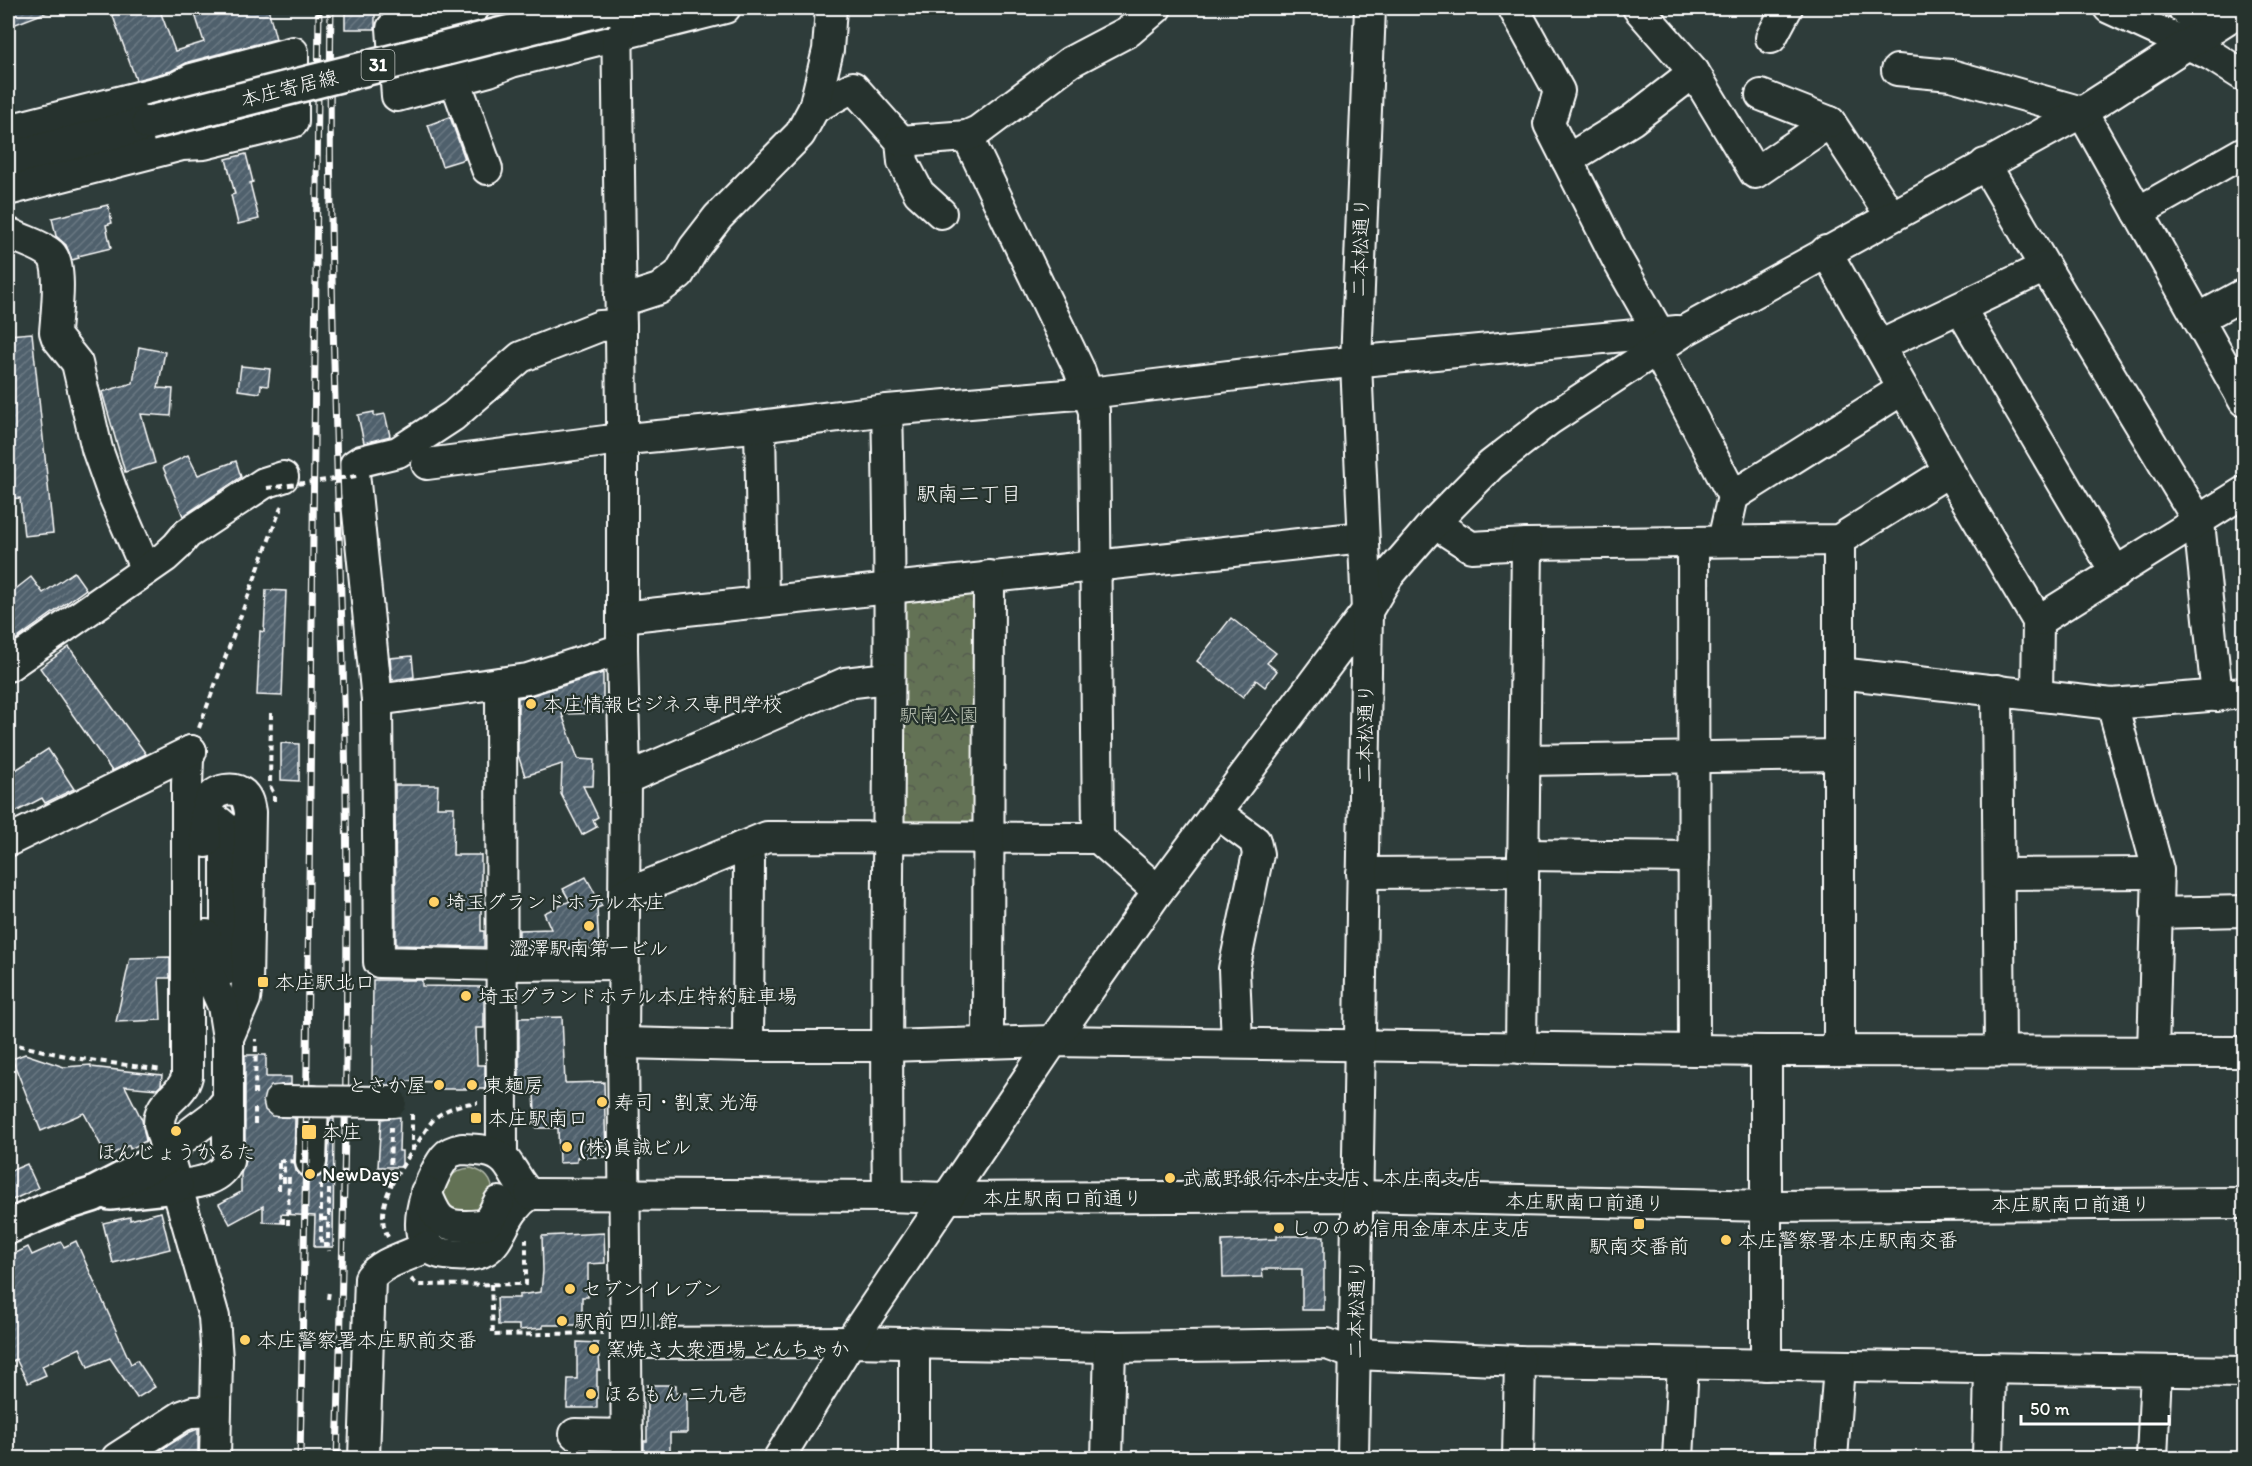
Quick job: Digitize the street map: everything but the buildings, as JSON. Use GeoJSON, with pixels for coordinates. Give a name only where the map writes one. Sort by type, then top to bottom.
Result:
{"type":"FeatureCollection","features":[{"type":"Feature","properties":{"kind":"main road","name":"本庄寄居線"},"geometry":{"type":"LineString","coordinates":[[8,159],[149,123],[614,16]]}},
{"type":"Feature","properties":{"kind":"main road"},"geometry":{"type":"LineString","coordinates":[[8,1227],[60,1205],[92,1195],[168,1156]]}},
{"type":"Feature","properties":{"kind":"main road"},"geometry":{"type":"LineString","coordinates":[[92,1195],[176,1186]]}},
{"type":"Feature","properties":{"kind":"street"},"geometry":{"type":"LineString","coordinates":[[474,8],[392,28],[398,96],[489,71],[614,16],[725,8]]}},
{"type":"Feature","properties":{"kind":"street"},"geometry":{"type":"LineString","coordinates":[[623,964],[501,965],[379,962],[377,700],[355,465],[361,461],[398,452],[466,405],[521,357],[600,326],[634,297],[659,289],[679,274],[704,233],[800,134],[814,108],[828,50],[831,8]]}},
{"type":"Feature","properties":{"kind":"street"},"geometry":{"type":"LineString","coordinates":[[901,141],[967,136],[1016,104],[1070,62],[1129,30],[1156,8]]}},
{"type":"Feature","properties":{"kind":"street","name":"二本松通り"},"geometry":{"type":"LineString","coordinates":[[1353,1458],[1367,611],[1356,363],[1370,8]]}},
{"type":"Feature","properties":{"kind":"street"},"geometry":{"type":"LineString","coordinates":[[1638,8],[1694,72],[1755,173],[1830,122]]}},
{"type":"Feature","properties":{"kind":"street"},"geometry":{"type":"LineString","coordinates":[[1771,38],[1787,8]]}},
{"type":"Feature","properties":{"kind":"street"},"geometry":{"type":"LineString","coordinates":[[2109,8],[2199,38],[2244,76]]}},
{"type":"Feature","properties":{"kind":"street"},"geometry":{"type":"LineString","coordinates":[[2183,8],[2199,38]]}},
{"type":"Feature","properties":{"kind":"street"},"geometry":{"type":"LineString","coordinates":[[779,1458],[850,1342],[946,1198],[1158,891],[1367,611],[1388,576],[1434,523],[1491,465],[1549,420],[1667,337],[2082,112],[2244,8]]}},
{"type":"Feature","properties":{"kind":"street"},"geometry":{"type":"LineString","coordinates":[[1514,9],[1559,91],[1549,124],[1617,259],[1667,337],[1733,496],[1723,541]]}},
{"type":"Feature","properties":{"kind":"street"},"geometry":{"type":"LineString","coordinates":[[574,1434],[627,1447],[620,1338],[626,1195],[623,1043],[625,779],[622,650],[621,310],[614,16]]}},
{"type":"Feature","properties":{"kind":"street"},"geometry":{"type":"LineString","coordinates":[[8,130],[167,89],[192,79],[293,52],[293,122],[204,144],[182,145],[8,190]]}},
{"type":"Feature","properties":{"kind":"street"},"geometry":{"type":"LineString","coordinates":[[1897,70],[1951,75],[2082,112],[2244,401]]}},
{"type":"Feature","properties":{"kind":"street"},"geometry":{"type":"LineString","coordinates":[[1567,160],[1632,120],[1694,72]]}},
{"type":"Feature","properties":{"kind":"street"},"geometry":{"type":"LineString","coordinates":[[455,80],[487,169]]}},
{"type":"Feature","properties":{"kind":"street"},"geometry":{"type":"LineString","coordinates":[[814,108],[854,87],[901,141],[903,162],[919,193],[941,213]]}},
{"type":"Feature","properties":{"kind":"street"},"geometry":{"type":"LineString","coordinates":[[1761,95],[1830,122],[1891,216]]}},
{"type":"Feature","properties":{"kind":"street"},"geometry":{"type":"LineString","coordinates":[[967,136],[1079,369],[1094,411],[1098,838]]}},
{"type":"Feature","properties":{"kind":"street"},"geometry":{"type":"LineString","coordinates":[[2138,212],[2241,163]]}},
{"type":"Feature","properties":{"kind":"street"},"geometry":{"type":"LineString","coordinates":[[1839,673],[2112,704],[2231,695],[2199,522],[1985,164]]}},
{"type":"Feature","properties":{"kind":"street"},"geometry":{"type":"LineString","coordinates":[[13,235],[50,253],[56,260],[58,290],[55,332],[57,338],[77,363],[97,449],[113,494],[146,570]]}},
{"type":"Feature","properties":{"kind":"street"},"geometry":{"type":"LineString","coordinates":[[1826,251],[1949,471],[2038,621],[2037,694]]}},
{"type":"Feature","properties":{"kind":"street"},"geometry":{"type":"LineString","coordinates":[[1880,346],[2045,267]]}},
{"type":"Feature","properties":{"kind":"street"},"geometry":{"type":"LineString","coordinates":[[2198,319],[2244,294]]}},
{"type":"Feature","properties":{"kind":"street"},"geometry":{"type":"LineString","coordinates":[[1960,308],[2116,573]]}},
{"type":"Feature","properties":{"kind":"street"},"geometry":{"type":"LineString","coordinates":[[428,464],[887,410],[1089,393],[1310,366],[1667,337]]}},
{"type":"Feature","properties":{"kind":"street"},"geometry":{"type":"LineString","coordinates":[[1733,496],[1903,389]]}},
{"type":"Feature","properties":{"kind":"street"},"geometry":{"type":"LineString","coordinates":[[887,410],[890,838],[887,1046],[888,1196]]}},
{"type":"Feature","properties":{"kind":"street"},"geometry":{"type":"LineString","coordinates":[[760,426],[763,600]]}},
{"type":"Feature","properties":{"kind":"street"},"geometry":{"type":"LineString","coordinates":[[1434,523],[1471,547],[1527,544],[1839,540],[1949,471]]}},
{"type":"Feature","properties":{"kind":"street"},"geometry":{"type":"LineString","coordinates":[[8,666],[146,570],[177,546],[187,534],[264,483],[280,488]]}},
{"type":"Feature","properties":{"kind":"street"},"geometry":{"type":"LineString","coordinates":[[2038,621],[2244,492]]}},
{"type":"Feature","properties":{"kind":"street"},"geometry":{"type":"LineString","coordinates":[[622,617],[1363,537]]}},
{"type":"Feature","properties":{"kind":"street"},"geometry":{"type":"LineString","coordinates":[[1839,540],[1839,1051]]}},
{"type":"Feature","properties":{"kind":"street"},"geometry":{"type":"LineString","coordinates":[[1693,542],[1694,1050]]}},
{"type":"Feature","properties":{"kind":"street"},"geometry":{"type":"LineString","coordinates":[[1521,1048],[1527,544]]}},
{"type":"Feature","properties":{"kind":"street"},"geometry":{"type":"LineString","coordinates":[[988,1043],[989,576]]}},
{"type":"Feature","properties":{"kind":"street"},"geometry":{"type":"LineString","coordinates":[[377,700],[528,679],[622,650]]}},
{"type":"Feature","properties":{"kind":"street"},"geometry":{"type":"LineString","coordinates":[[625,779],[845,683],[888,678]]}},
{"type":"Feature","properties":{"kind":"street"},"geometry":{"type":"LineString","coordinates":[[498,1236],[495,1220],[499,1202],[495,1153],[501,965],[501,683]]}},
{"type":"Feature","properties":{"kind":"street"},"geometry":{"type":"LineString","coordinates":[[1997,690],[2000,1050]]}},
{"type":"Feature","properties":{"kind":"street"},"geometry":{"type":"LineString","coordinates":[[2112,704],[2158,870],[2153,1052]]}},
{"type":"Feature","properties":{"kind":"street"},"geometry":{"type":"LineString","coordinates":[[8,841],[190,750]]}},
{"type":"Feature","properties":{"kind":"street"},"geometry":{"type":"LineString","coordinates":[[190,750],[187,784],[187,1076],[182,1089],[162,1108],[159,1116],[176,1186],[214,1317],[217,1359],[215,1458]]}},
{"type":"Feature","properties":{"kind":"street"},"geometry":{"type":"LineString","coordinates":[[1525,760],[1839,755]]}},
{"type":"Feature","properties":{"kind":"street"},"geometry":{"type":"LineString","coordinates":[[176,1186],[199,1182],[220,1173],[225,1167],[227,1101],[242,1034],[248,984],[250,812],[248,801],[243,794],[235,790],[222,790],[214,794],[206,811],[206,968],[223,1006],[242,1034]]}},
{"type":"Feature","properties":{"kind":"street"},"geometry":{"type":"LineString","coordinates":[[1217,813],[1255,841],[1258,854],[1234,969],[1237,1043]]}},
{"type":"Feature","properties":{"kind":"street"},"geometry":{"type":"LineString","coordinates":[[624,895],[767,837],[1098,838],[1158,891]]}},
{"type":"Feature","properties":{"kind":"street"},"geometry":{"type":"LineString","coordinates":[[741,847],[749,859],[748,1046]]}},
{"type":"Feature","properties":{"kind":"street"},"geometry":{"type":"LineString","coordinates":[[1362,873],[1694,857]]}},
{"type":"Feature","properties":{"kind":"street"},"geometry":{"type":"LineString","coordinates":[[1999,874],[2157,873]]}},
{"type":"Feature","properties":{"kind":"street"},"geometry":{"type":"LineString","coordinates":[[2156,913],[2244,911]]}},
{"type":"Feature","properties":{"kind":"street"},"geometry":{"type":"LineString","coordinates":[[623,1043],[887,1046],[1053,1041],[1766,1051],[2244,1052]]}},
{"type":"Feature","properties":{"kind":"street"},"geometry":{"type":"LineString","coordinates":[[1766,1051],[1766,1365]]}},
{"type":"Feature","properties":{"kind":"street"},"geometry":{"type":"LineString","coordinates":[[168,1156],[181,1140],[217,1113],[227,1101]]}},
{"type":"Feature","properties":{"kind":"street"},"geometry":{"type":"LineString","coordinates":[[263,1101],[391,1102],[401,1111]]}},
{"type":"Feature","properties":{"kind":"street"},"geometry":{"type":"LineString","coordinates":[[311,1170],[313,1101]]}},
{"type":"Feature","properties":{"kind":"street"},"geometry":{"type":"LineString","coordinates":[[168,1156],[211,1140],[223,1143],[227,1154]]}},
{"type":"Feature","properties":{"kind":"street"},"geometry":{"type":"LineString","coordinates":[[462,1149],[495,1153],[510,1165],[523,1189],[530,1194],[516,1206],[494,1244],[488,1250],[479,1254],[444,1254],[428,1246],[423,1238],[421,1228],[426,1192],[446,1155],[462,1149]]}},
{"type":"Feature","properties":{"kind":"street"},"geometry":{"type":"LineString","coordinates":[[426,1192],[441,1220],[455,1226],[478,1226],[486,1222],[499,1202]]}},
{"type":"Feature","properties":{"kind":"street","name":"本庄駅南口前通り"},"geometry":{"type":"LineString","coordinates":[[530,1194],[946,1198],[1357,1196],[1767,1206],[2244,1203]]}},
{"type":"Feature","properties":{"kind":"street"},"geometry":{"type":"LineString","coordinates":[[364,1458],[370,1278],[382,1267],[428,1246]]}},
{"type":"Feature","properties":{"kind":"street"},"geometry":{"type":"LineString","coordinates":[[620,1338],[1110,1347],[1327,1344],[1355,1354],[1520,1361],[2244,1372]]}},
{"type":"Feature","properties":{"kind":"street"},"geometry":{"type":"LineString","coordinates":[[914,1342],[914,1458]]}},
{"type":"Feature","properties":{"kind":"street"},"geometry":{"type":"LineString","coordinates":[[1107,1458],[1110,1347]]}},
{"type":"Feature","properties":{"kind":"street"},"geometry":{"type":"LineString","coordinates":[[1518,1458],[1520,1361]]}},
{"type":"Feature","properties":{"kind":"street"},"geometry":{"type":"LineString","coordinates":[[1678,1458],[1683,1364]]}},
{"type":"Feature","properties":{"kind":"street"},"geometry":{"type":"LineString","coordinates":[[1832,1458],[1839,1366]]}},
{"type":"Feature","properties":{"kind":"street"},"geometry":{"type":"LineString","coordinates":[[1988,1458],[1990,1368]]}},
{"type":"Feature","properties":{"kind":"street"},"geometry":{"type":"LineString","coordinates":[[2152,1458],[2156,1371]]}},
{"type":"Feature","properties":{"kind":"street"},"geometry":{"type":"LineString","coordinates":[[117,1458],[182,1416],[194,1412],[215,1411]]}},
{"type":"Feature","properties":{"kind":"path"},"geometry":{"type":"LineString","coordinates":[[190,750],[272,536],[280,488],[357,477]]}},
{"type":"Feature","properties":{"kind":"path"},"geometry":{"type":"LineString","coordinates":[[242,1034],[256,1056],[263,1101],[255,1128]]}},
{"type":"Feature","properties":{"kind":"path"},"geometry":{"type":"LineString","coordinates":[[8,1043],[75,1058],[172,1071],[187,1076]]}},
{"type":"Feature","properties":{"kind":"path"},"geometry":{"type":"LineString","coordinates":[[390,1188],[390,1151],[401,1111]]}},
{"type":"Feature","properties":{"kind":"path"},"geometry":{"type":"LineString","coordinates":[[401,1111],[412,1152]]}},
{"type":"Feature","properties":{"kind":"path"},"geometry":{"type":"LineString","coordinates":[[279,1190],[279,1161],[311,1170]]}},
{"type":"Feature","properties":{"kind":"path"},"geometry":{"type":"LineString","coordinates":[[287,1221],[286,1183],[311,1170]]}},
{"type":"Feature","properties":{"kind":"path"},"geometry":{"type":"LineString","coordinates":[[311,1170],[329,1216]]}},
{"type":"Feature","properties":{"kind":"path"},"geometry":{"type":"LineString","coordinates":[[311,1170],[321,1219],[321,1245],[328,1245],[328,1251]]}},
{"type":"Feature","properties":{"kind":"path"},"geometry":{"type":"LineString","coordinates":[[321,1219],[328,1219],[328,1242]]}},
{"type":"Feature","properties":{"kind":"path"},"geometry":{"type":"LineString","coordinates":[[491,1284],[493,1335],[620,1338]]}},
{"type":"Feature","properties":{"kind":"path"},"geometry":{"type":"LineString","coordinates":[[328,1299],[329,1291]]}},
{"type":"Feature","properties":{"kind":"green space","name":"駅南公園"},"geometry":{"type":"Polygon","coordinates":[[[977,582],[984,825],[901,829],[898,594],[977,582]]]}},
{"type":"Feature","properties":{"kind":"green space"},"geometry":{"type":"Polygon","coordinates":[[[471,1168],[490,1180],[493,1195],[470,1218],[441,1205],[448,1179],[457,1171],[471,1168]]]}},
{"type":"Feature","properties":{"kind":"railway"},"geometry":{"type":"LineString","coordinates":[[300,1458],[306,1148],[319,8]]}},
{"type":"Feature","properties":{"kind":"railway"},"geometry":{"type":"LineString","coordinates":[[331,8],[332,281],[345,737],[347,917],[344,1188],[337,1458]]}},
{"type":"Feature","properties":{"kind":"place","name":"本庄情報ビジネス専門学校"},"geometry":{"type":"Point","coordinates":[531,704]}},
{"type":"Feature","properties":{"kind":"place","name":"埼玉グランドホテル本庄"},"geometry":{"type":"Point","coordinates":[434,902]}},
{"type":"Feature","properties":{"kind":"place","name":"澀澤駅南第一ビル"},"geometry":{"type":"Point","coordinates":[589,926]}},
{"type":"Feature","properties":{"kind":"place","name":"本庄駅北口"},"geometry":{"type":"Point","coordinates":[263,982]}},
{"type":"Feature","properties":{"kind":"place","name":"埼玉グランドホテル本庄特約駐車場"},"geometry":{"type":"Point","coordinates":[466,996]}},
{"type":"Feature","properties":{"kind":"place","name":"とさか屋"},"geometry":{"type":"Point","coordinates":[439,1085]}},
{"type":"Feature","properties":{"kind":"place","name":"東麺房"},"geometry":{"type":"Point","coordinates":[472,1085]}},
{"type":"Feature","properties":{"kind":"place","name":"寿司・割烹 光海"},"geometry":{"type":"Point","coordinates":[602,1102]}},
{"type":"Feature","properties":{"kind":"place","name":"本庄駅南口"},"geometry":{"type":"Point","coordinates":[476,1118]}},
{"type":"Feature","properties":{"kind":"place","name":"ほんじょうかるた"},"geometry":{"type":"Point","coordinates":[176,1131]}},
{"type":"Feature","properties":{"kind":"place","name":"本庄"},"geometry":{"type":"Point","coordinates":[309,1132]}},
{"type":"Feature","properties":{"kind":"place","name":"(株)眞誠ビル"},"geometry":{"type":"Point","coordinates":[567,1147]}},
{"type":"Feature","properties":{"kind":"place","name":"NewDays"},"geometry":{"type":"Point","coordinates":[310,1174]}},
{"type":"Feature","properties":{"kind":"place","name":"武蔵野銀行本庄支店、本庄南支店"},"geometry":{"type":"Point","coordinates":[1170,1178]}},
{"type":"Feature","properties":{"kind":"place","name":"駅南交番前"},"geometry":{"type":"Point","coordinates":[1639,1224]}},
{"type":"Feature","properties":{"kind":"place","name":"しののめ信用金庫本庄支店"},"geometry":{"type":"Point","coordinates":[1279,1228]}},
{"type":"Feature","properties":{"kind":"place","name":"本庄警察署本庄駅南交番"},"geometry":{"type":"Point","coordinates":[1726,1240]}},
{"type":"Feature","properties":{"kind":"place","name":"セブンイレブン"},"geometry":{"type":"Point","coordinates":[570,1289]}},
{"type":"Feature","properties":{"kind":"place","name":"駅前 四川館"},"geometry":{"type":"Point","coordinates":[562,1321]}},
{"type":"Feature","properties":{"kind":"place","name":"本庄警察署本庄駅前交番"},"geometry":{"type":"Point","coordinates":[245,1340]}},
{"type":"Feature","properties":{"kind":"place","name":"窯焼き大衆酒場 どんちゃか"},"geometry":{"type":"Point","coordinates":[594,1349]}},
{"type":"Feature","properties":{"kind":"place","name":"ほるもん 二九壱"},"geometry":{"type":"Point","coordinates":[591,1394]}},
{"type":"Feature","properties":{"kind":"district","name":"駅南二丁目"},"geometry":{"type":"Point","coordinates":[969,493]}}]}
